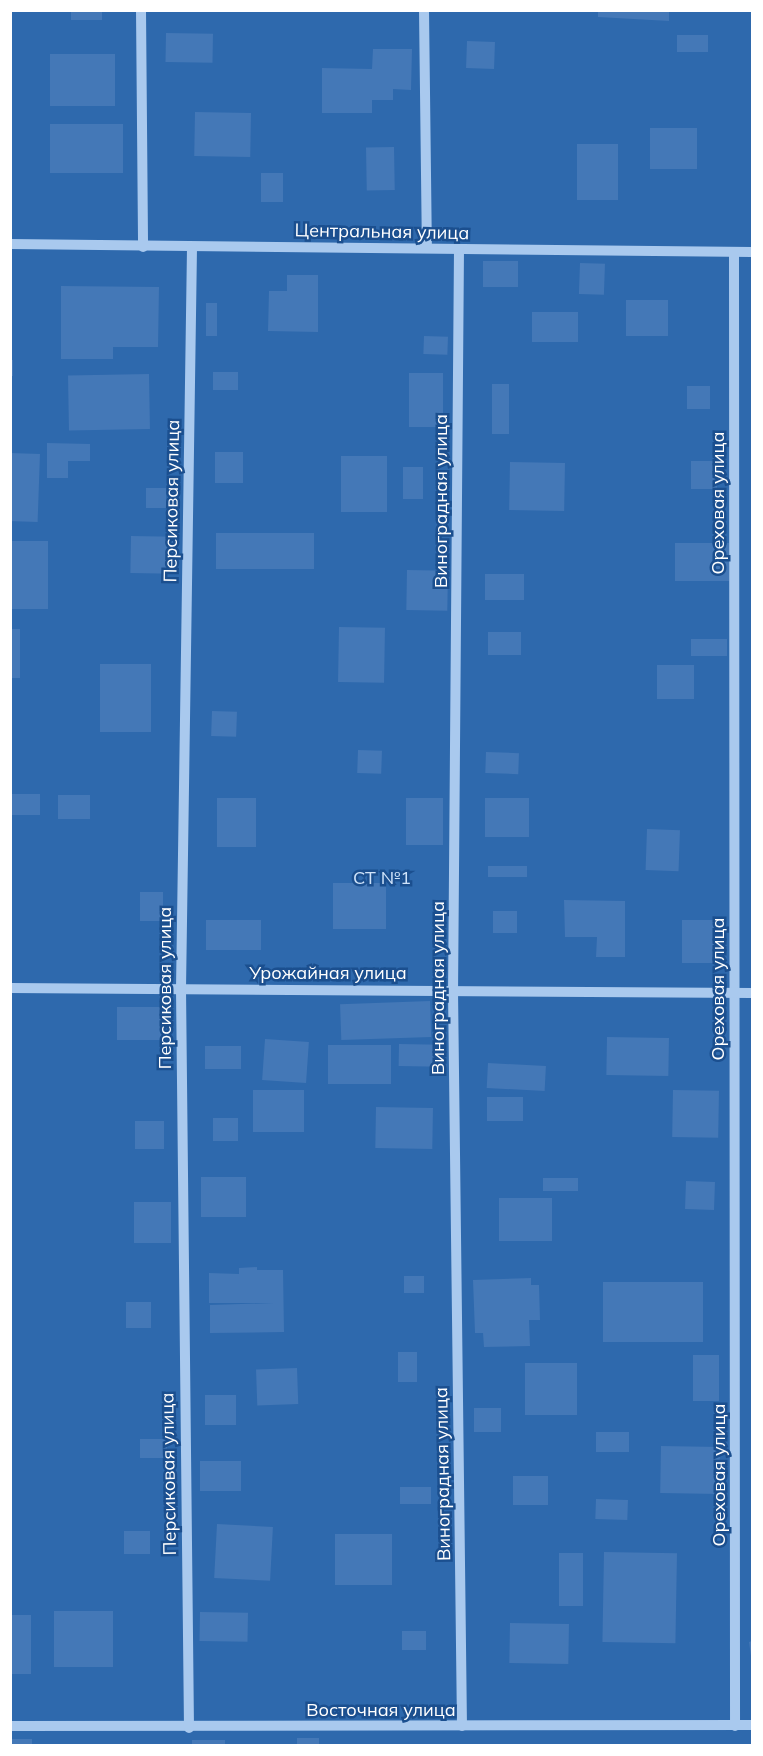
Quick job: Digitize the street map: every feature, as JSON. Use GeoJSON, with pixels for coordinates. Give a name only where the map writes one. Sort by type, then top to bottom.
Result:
{"type":"FeatureCollection","features":[{"type":"Feature","properties":{"kind":"street"},"geometry":{"type":"LineString","coordinates":[[141,10],[143,247]]}},
{"type":"Feature","properties":{"kind":"street"},"geometry":{"type":"LineString","coordinates":[[424,10],[427,247]]}},
{"type":"Feature","properties":{"kind":"street","name":"Центральная улица"},"geometry":{"type":"LineString","coordinates":[[10,244],[192,248],[427,247],[753,252]]}},
{"type":"Feature","properties":{"kind":"street","name":"Персиковая улица"},"geometry":{"type":"LineString","coordinates":[[189,1728],[181,989],[192,248]]}},
{"type":"Feature","properties":{"kind":"street","name":"Виноградная улица"},"geometry":{"type":"LineString","coordinates":[[459,249],[453,990],[462,1726]]}},
{"type":"Feature","properties":{"kind":"street","name":"Ореховая улица"},"geometry":{"type":"LineString","coordinates":[[734,252],[735,1726]]}},
{"type":"Feature","properties":{"kind":"street","name":"Урожайная улица"},"geometry":{"type":"LineString","coordinates":[[10,988],[753,993]]}},
{"type":"Feature","properties":{"kind":"street","name":"Восточная улица"},"geometry":{"type":"LineString","coordinates":[[10,1726],[189,1728],[753,1725]]}},
{"type":"Feature","properties":{"kind":"green space","name":"СТ №1"},"geometry":{"type":"Polygon","coordinates":[[[11,11],[752,11],[752,1745],[11,1745],[11,11]]]}},
{"type":"Feature","properties":{"kind":"building"},"geometry":{"type":"Polygon","coordinates":[[[71,10],[102,10],[102,20],[71,20],[71,10]]]}},
{"type":"Feature","properties":{"kind":"building"},"geometry":{"type":"Polygon","coordinates":[[[598,10],[669,10],[669,21],[598,17],[598,10]]]}},
{"type":"Feature","properties":{"kind":"building"},"geometry":{"type":"Polygon","coordinates":[[[166,33],[213,34],[212,63],[165,62],[166,33]]]}},
{"type":"Feature","properties":{"kind":"building"},"geometry":{"type":"Polygon","coordinates":[[[677,35],[708,35],[708,52],[677,52],[677,35]]]}},
{"type":"Feature","properties":{"kind":"building"},"geometry":{"type":"Polygon","coordinates":[[[467,41],[495,42],[494,69],[466,68],[467,41]]]}},
{"type":"Feature","properties":{"kind":"building"},"geometry":{"type":"Polygon","coordinates":[[[373,49],[412,49],[411,90],[393,89],[393,100],[372,100],[372,113],[322,113],[322,68],[372,69],[373,49]]]}},
{"type":"Feature","properties":{"kind":"building"},"geometry":{"type":"Polygon","coordinates":[[[50,54],[115,54],[115,106],[50,106],[50,54]]]}},
{"type":"Feature","properties":{"kind":"building"},"geometry":{"type":"Polygon","coordinates":[[[195,112],[251,113],[250,157],[194,156],[195,112]]]}},
{"type":"Feature","properties":{"kind":"building"},"geometry":{"type":"Polygon","coordinates":[[[50,124],[123,124],[123,173],[50,173],[50,124]]]}},
{"type":"Feature","properties":{"kind":"building"},"geometry":{"type":"Polygon","coordinates":[[[650,128],[697,128],[697,169],[650,169],[650,128]]]}},
{"type":"Feature","properties":{"kind":"building"},"geometry":{"type":"Polygon","coordinates":[[[577,144],[618,144],[618,200],[577,200],[577,144]]]}},
{"type":"Feature","properties":{"kind":"building"},"geometry":{"type":"Polygon","coordinates":[[[366,147],[394,147],[395,190],[367,190],[366,147]]]}},
{"type":"Feature","properties":{"kind":"building"},"geometry":{"type":"Polygon","coordinates":[[[261,173],[283,173],[283,202],[261,202],[261,173]]]}},
{"type":"Feature","properties":{"kind":"building"},"geometry":{"type":"Polygon","coordinates":[[[483,261],[518,261],[518,287],[483,287],[483,261]]]}},
{"type":"Feature","properties":{"kind":"building"},"geometry":{"type":"Polygon","coordinates":[[[580,263],[605,264],[604,295],[579,294],[580,263]]]}},
{"type":"Feature","properties":{"kind":"building"},"geometry":{"type":"Polygon","coordinates":[[[287,275],[318,275],[318,332],[268,331],[269,291],[287,291],[287,275]]]}},
{"type":"Feature","properties":{"kind":"building"},"geometry":{"type":"Polygon","coordinates":[[[61,286],[159,287],[158,347],[113,347],[113,359],[61,359],[61,286]]]}},
{"type":"Feature","properties":{"kind":"building"},"geometry":{"type":"Polygon","coordinates":[[[626,300],[668,300],[668,336],[626,336],[626,300]]]}},
{"type":"Feature","properties":{"kind":"building"},"geometry":{"type":"Polygon","coordinates":[[[206,303],[217,303],[217,336],[206,336],[206,303]]]}},
{"type":"Feature","properties":{"kind":"building"},"geometry":{"type":"Polygon","coordinates":[[[532,312],[578,312],[578,342],[532,342],[532,312]]]}},
{"type":"Feature","properties":{"kind":"building"},"geometry":{"type":"Polygon","coordinates":[[[424,336],[448,337],[447,355],[423,354],[424,336]]]}},
{"type":"Feature","properties":{"kind":"building"},"geometry":{"type":"Polygon","coordinates":[[[10,360],[13,360],[13,376],[10,376],[10,360]]]}},
{"type":"Feature","properties":{"kind":"building"},"geometry":{"type":"Polygon","coordinates":[[[213,372],[238,372],[238,390],[213,390],[213,372]]]}},
{"type":"Feature","properties":{"kind":"building"},"geometry":{"type":"Polygon","coordinates":[[[409,373],[443,373],[443,427],[409,427],[409,373]]]}},
{"type":"Feature","properties":{"kind":"building"},"geometry":{"type":"Polygon","coordinates":[[[149,374],[150,429],[69,430],[68,375],[149,374]]]}},
{"type":"Feature","properties":{"kind":"building"},"geometry":{"type":"Polygon","coordinates":[[[492,384],[509,384],[509,434],[492,434],[492,384]]]}},
{"type":"Feature","properties":{"kind":"building"},"geometry":{"type":"Polygon","coordinates":[[[687,386],[710,386],[710,409],[687,409],[687,386]]]}},
{"type":"Feature","properties":{"kind":"building"},"geometry":{"type":"Polygon","coordinates":[[[47,443],[90,444],[90,461],[68,461],[68,478],[47,478],[47,443]]]}},
{"type":"Feature","properties":{"kind":"building"},"geometry":{"type":"Polygon","coordinates":[[[215,452],[243,452],[243,483],[215,483],[215,452]]]}},
{"type":"Feature","properties":{"kind":"building"},"geometry":{"type":"Polygon","coordinates":[[[10,453],[40,454],[38,522],[10,521],[10,453]]]}},
{"type":"Feature","properties":{"kind":"building"},"geometry":{"type":"Polygon","coordinates":[[[341,456],[387,456],[387,512],[341,512],[341,456]]]}},
{"type":"Feature","properties":{"kind":"building"},"geometry":{"type":"Polygon","coordinates":[[[691,461],[717,461],[717,489],[691,489],[691,461]]]}},
{"type":"Feature","properties":{"kind":"building"},"geometry":{"type":"Polygon","coordinates":[[[510,462],[565,463],[564,511],[509,510],[510,462]]]}},
{"type":"Feature","properties":{"kind":"building"},"geometry":{"type":"Polygon","coordinates":[[[403,467],[423,467],[423,499],[403,499],[403,467]]]}},
{"type":"Feature","properties":{"kind":"building"},"geometry":{"type":"Polygon","coordinates":[[[146,488],[166,488],[166,508],[146,508],[146,488]]]}},
{"type":"Feature","properties":{"kind":"building"},"geometry":{"type":"Polygon","coordinates":[[[216,533],[314,533],[314,569],[216,569],[216,533]]]}},
{"type":"Feature","properties":{"kind":"building"},"geometry":{"type":"Polygon","coordinates":[[[131,536],[174,537],[173,574],[130,573],[131,536]]]}},
{"type":"Feature","properties":{"kind":"building"},"geometry":{"type":"Polygon","coordinates":[[[10,541],[48,541],[48,609],[10,609],[10,541]]]}},
{"type":"Feature","properties":{"kind":"building"},"geometry":{"type":"Polygon","coordinates":[[[675,543],[729,543],[729,581],[675,581],[675,543]]]}},
{"type":"Feature","properties":{"kind":"building"},"geometry":{"type":"Polygon","coordinates":[[[407,570],[448,571],[447,611],[406,610],[407,570]]]}},
{"type":"Feature","properties":{"kind":"building"},"geometry":{"type":"Polygon","coordinates":[[[485,574],[524,574],[524,600],[485,600],[485,574]]]}},
{"type":"Feature","properties":{"kind":"building"},"geometry":{"type":"Polygon","coordinates":[[[339,627],[385,628],[384,683],[338,682],[339,627]]]}},
{"type":"Feature","properties":{"kind":"building"},"geometry":{"type":"Polygon","coordinates":[[[10,629],[20,629],[20,678],[10,678],[10,629]]]}},
{"type":"Feature","properties":{"kind":"building"},"geometry":{"type":"Polygon","coordinates":[[[488,632],[521,632],[521,655],[488,655],[488,632]]]}},
{"type":"Feature","properties":{"kind":"building"},"geometry":{"type":"Polygon","coordinates":[[[691,639],[727,639],[727,656],[691,656],[691,639]]]}},
{"type":"Feature","properties":{"kind":"building"},"geometry":{"type":"Polygon","coordinates":[[[100,664],[151,664],[151,732],[100,732],[100,664]]]}},
{"type":"Feature","properties":{"kind":"building"},"geometry":{"type":"Polygon","coordinates":[[[657,665],[694,665],[694,699],[657,699],[657,665]]]}},
{"type":"Feature","properties":{"kind":"building"},"geometry":{"type":"Polygon","coordinates":[[[212,711],[237,712],[236,737],[211,736],[212,711]]]}},
{"type":"Feature","properties":{"kind":"building"},"geometry":{"type":"Polygon","coordinates":[[[358,750],[382,751],[381,774],[357,773],[358,750]]]}},
{"type":"Feature","properties":{"kind":"building"},"geometry":{"type":"Polygon","coordinates":[[[486,752],[519,753],[518,774],[485,773],[486,752]]]}},
{"type":"Feature","properties":{"kind":"building"},"geometry":{"type":"Polygon","coordinates":[[[10,794],[40,794],[40,815],[10,815],[10,794]]]}},
{"type":"Feature","properties":{"kind":"building"},"geometry":{"type":"Polygon","coordinates":[[[58,795],[90,795],[90,819],[58,819],[58,795]]]}},
{"type":"Feature","properties":{"kind":"building"},"geometry":{"type":"Polygon","coordinates":[[[217,798],[256,798],[256,847],[217,847],[217,798]]]}},
{"type":"Feature","properties":{"kind":"building"},"geometry":{"type":"Polygon","coordinates":[[[406,798],[443,798],[443,845],[406,845],[406,798]]]}},
{"type":"Feature","properties":{"kind":"building"},"geometry":{"type":"Polygon","coordinates":[[[485,798],[529,798],[529,837],[485,837],[485,798]]]}},
{"type":"Feature","properties":{"kind":"building"},"geometry":{"type":"Polygon","coordinates":[[[647,829],[680,830],[679,871],[646,870],[647,829]]]}},
{"type":"Feature","properties":{"kind":"building"},"geometry":{"type":"Polygon","coordinates":[[[488,866],[527,866],[527,877],[488,877],[488,866]]]}},
{"type":"Feature","properties":{"kind":"building"},"geometry":{"type":"Polygon","coordinates":[[[333,883],[386,883],[386,929],[333,929],[333,883]]]}},
{"type":"Feature","properties":{"kind":"building"},"geometry":{"type":"Polygon","coordinates":[[[140,892],[163,892],[163,921],[140,921],[140,892]]]}},
{"type":"Feature","properties":{"kind":"building"},"geometry":{"type":"Polygon","coordinates":[[[564,900],[625,901],[625,957],[596,957],[597,937],[565,937],[564,900]]]}},
{"type":"Feature","properties":{"kind":"building"},"geometry":{"type":"Polygon","coordinates":[[[493,911],[517,911],[517,933],[493,933],[493,911]]]}},
{"type":"Feature","properties":{"kind":"building"},"geometry":{"type":"Polygon","coordinates":[[[206,920],[261,920],[261,950],[206,950],[206,920]]]}},
{"type":"Feature","properties":{"kind":"building"},"geometry":{"type":"Polygon","coordinates":[[[682,920],[723,920],[723,963],[682,963],[682,920]]]}},
{"type":"Feature","properties":{"kind":"building"},"geometry":{"type":"Polygon","coordinates":[[[430,1001],[431,1037],[341,1040],[340,1004],[430,1001]]]}},
{"type":"Feature","properties":{"kind":"building"},"geometry":{"type":"Polygon","coordinates":[[[117,1007],[166,1007],[166,1040],[117,1040],[117,1007]]]}},
{"type":"Feature","properties":{"kind":"building"},"geometry":{"type":"Polygon","coordinates":[[[607,1037],[669,1038],[668,1076],[606,1075],[607,1037]]]}},
{"type":"Feature","properties":{"kind":"building"},"geometry":{"type":"Polygon","coordinates":[[[265,1039],[309,1042],[306,1083],[262,1080],[265,1039]]]}},
{"type":"Feature","properties":{"kind":"building"},"geometry":{"type":"Polygon","coordinates":[[[399,1044],[441,1045],[441,1067],[399,1066],[399,1044]]]}},
{"type":"Feature","properties":{"kind":"building"},"geometry":{"type":"Polygon","coordinates":[[[328,1045],[391,1045],[391,1084],[328,1084],[328,1045]]]}},
{"type":"Feature","properties":{"kind":"building"},"geometry":{"type":"Polygon","coordinates":[[[205,1046],[241,1046],[241,1069],[205,1069],[205,1046]]]}},
{"type":"Feature","properties":{"kind":"building"},"geometry":{"type":"Polygon","coordinates":[[[488,1063],[546,1066],[545,1091],[487,1088],[488,1063]]]}},
{"type":"Feature","properties":{"kind":"building"},"geometry":{"type":"Polygon","coordinates":[[[253,1090],[304,1090],[304,1132],[253,1132],[253,1090]]]}},
{"type":"Feature","properties":{"kind":"building"},"geometry":{"type":"Polygon","coordinates":[[[673,1090],[719,1091],[718,1138],[672,1137],[673,1090]]]}},
{"type":"Feature","properties":{"kind":"building"},"geometry":{"type":"Polygon","coordinates":[[[487,1097],[523,1097],[523,1121],[487,1121],[487,1097]]]}},
{"type":"Feature","properties":{"kind":"building"},"geometry":{"type":"Polygon","coordinates":[[[376,1107],[433,1108],[432,1149],[375,1148],[376,1107]]]}},
{"type":"Feature","properties":{"kind":"building"},"geometry":{"type":"Polygon","coordinates":[[[213,1118],[238,1118],[238,1141],[213,1141],[213,1118]]]}},
{"type":"Feature","properties":{"kind":"building"},"geometry":{"type":"Polygon","coordinates":[[[135,1121],[164,1121],[164,1149],[135,1149],[135,1121]]]}},
{"type":"Feature","properties":{"kind":"building"},"geometry":{"type":"Polygon","coordinates":[[[201,1177],[246,1177],[246,1217],[201,1217],[201,1177]]]}},
{"type":"Feature","properties":{"kind":"building"},"geometry":{"type":"Polygon","coordinates":[[[543,1178],[578,1178],[578,1191],[543,1191],[543,1178]]]}},
{"type":"Feature","properties":{"kind":"building"},"geometry":{"type":"Polygon","coordinates":[[[686,1181],[715,1182],[714,1210],[685,1209],[686,1181]]]}},
{"type":"Feature","properties":{"kind":"building"},"geometry":{"type":"Polygon","coordinates":[[[499,1198],[552,1198],[552,1241],[499,1241],[499,1198]]]}},
{"type":"Feature","properties":{"kind":"building"},"geometry":{"type":"Polygon","coordinates":[[[134,1202],[171,1202],[171,1243],[134,1243],[134,1202]]]}},
{"type":"Feature","properties":{"kind":"building"},"geometry":{"type":"Polygon","coordinates":[[[257,1267],[257,1270],[283,1270],[284,1332],[210,1333],[210,1305],[274,1303],[209,1303],[209,1273],[239,1274],[239,1268],[257,1267]]]}},
{"type":"Feature","properties":{"kind":"building"},"geometry":{"type":"Polygon","coordinates":[[[404,1276],[424,1276],[424,1293],[404,1293],[404,1276]]]}},
{"type":"Feature","properties":{"kind":"building"},"geometry":{"type":"Polygon","coordinates":[[[531,1278],[531,1285],[539,1285],[540,1320],[529,1320],[530,1346],[484,1347],[483,1333],[475,1333],[473,1280],[531,1278]]]}},
{"type":"Feature","properties":{"kind":"building"},"geometry":{"type":"Polygon","coordinates":[[[603,1282],[703,1282],[703,1342],[603,1342],[603,1282]]]}},
{"type":"Feature","properties":{"kind":"building"},"geometry":{"type":"Polygon","coordinates":[[[126,1302],[151,1302],[151,1328],[126,1328],[126,1302]]]}},
{"type":"Feature","properties":{"kind":"building"},"geometry":{"type":"Polygon","coordinates":[[[398,1352],[417,1352],[417,1382],[398,1382],[398,1352]]]}},
{"type":"Feature","properties":{"kind":"building"},"geometry":{"type":"Polygon","coordinates":[[[693,1355],[719,1355],[719,1401],[693,1401],[693,1355]]]}},
{"type":"Feature","properties":{"kind":"building"},"geometry":{"type":"Polygon","coordinates":[[[525,1363],[577,1363],[577,1415],[525,1415],[525,1363]]]}},
{"type":"Feature","properties":{"kind":"building"},"geometry":{"type":"Polygon","coordinates":[[[297,1368],[298,1404],[257,1405],[256,1369],[297,1368]]]}},
{"type":"Feature","properties":{"kind":"building"},"geometry":{"type":"Polygon","coordinates":[[[205,1395],[236,1395],[236,1425],[205,1425],[205,1395]]]}},
{"type":"Feature","properties":{"kind":"building"},"geometry":{"type":"Polygon","coordinates":[[[474,1408],[501,1408],[501,1432],[474,1432],[474,1408]]]}},
{"type":"Feature","properties":{"kind":"building"},"geometry":{"type":"Polygon","coordinates":[[[596,1432],[629,1432],[629,1452],[596,1452],[596,1432]]]}},
{"type":"Feature","properties":{"kind":"building"},"geometry":{"type":"Polygon","coordinates":[[[140,1439],[167,1439],[167,1458],[140,1458],[140,1439]]]}},
{"type":"Feature","properties":{"kind":"building"},"geometry":{"type":"Polygon","coordinates":[[[661,1446],[720,1447],[719,1494],[660,1493],[661,1446]]]}},
{"type":"Feature","properties":{"kind":"building"},"geometry":{"type":"Polygon","coordinates":[[[200,1461],[241,1461],[241,1491],[200,1491],[200,1461]]]}},
{"type":"Feature","properties":{"kind":"building"},"geometry":{"type":"Polygon","coordinates":[[[513,1476],[548,1476],[548,1505],[513,1505],[513,1476]]]}},
{"type":"Feature","properties":{"kind":"building"},"geometry":{"type":"Polygon","coordinates":[[[400,1487],[431,1487],[431,1504],[400,1504],[400,1487]]]}},
{"type":"Feature","properties":{"kind":"building"},"geometry":{"type":"Polygon","coordinates":[[[596,1499],[628,1500],[627,1520],[595,1519],[596,1499]]]}},
{"type":"Feature","properties":{"kind":"building"},"geometry":{"type":"Polygon","coordinates":[[[217,1524],[273,1527],[270,1581],[214,1578],[217,1524]]]}},
{"type":"Feature","properties":{"kind":"building"},"geometry":{"type":"Polygon","coordinates":[[[124,1531],[150,1531],[150,1554],[124,1554],[124,1531]]]}},
{"type":"Feature","properties":{"kind":"building"},"geometry":{"type":"Polygon","coordinates":[[[335,1534],[392,1534],[392,1585],[335,1585],[335,1534]]]}},
{"type":"Feature","properties":{"kind":"building"},"geometry":{"type":"Polygon","coordinates":[[[604,1552],[677,1553],[675,1643],[602,1642],[604,1552]]]}},
{"type":"Feature","properties":{"kind":"building"},"geometry":{"type":"Polygon","coordinates":[[[559,1553],[583,1553],[583,1606],[559,1606],[559,1553]]]}},
{"type":"Feature","properties":{"kind":"building"},"geometry":{"type":"Polygon","coordinates":[[[54,1611],[113,1611],[113,1667],[54,1667],[54,1611]]]}},
{"type":"Feature","properties":{"kind":"building"},"geometry":{"type":"Polygon","coordinates":[[[200,1612],[248,1613],[247,1642],[199,1641],[200,1612]]]}},
{"type":"Feature","properties":{"kind":"building"},"geometry":{"type":"Polygon","coordinates":[[[10,1615],[31,1615],[31,1674],[10,1674],[10,1615]]]}},
{"type":"Feature","properties":{"kind":"building"},"geometry":{"type":"Polygon","coordinates":[[[510,1623],[569,1624],[568,1664],[509,1663],[510,1623]]]}},
{"type":"Feature","properties":{"kind":"building"},"geometry":{"type":"Polygon","coordinates":[[[402,1631],[426,1631],[426,1650],[402,1650],[402,1631]]]}},
{"type":"Feature","properties":{"kind":"building"},"geometry":{"type":"Polygon","coordinates":[[[752,1641],[752,1656],[751,1656],[749,1642],[752,1641]]]}},
{"type":"Feature","properties":{"kind":"building"},"geometry":{"type":"Polygon","coordinates":[[[297,1738],[319,1738],[319,1746],[297,1746],[297,1738]]]}},
{"type":"Feature","properties":{"kind":"building"},"geometry":{"type":"Polygon","coordinates":[[[10,1739],[32,1739],[32,1746],[10,1746],[10,1739]]]}},
{"type":"Feature","properties":{"kind":"building"},"geometry":{"type":"Polygon","coordinates":[[[192,1740],[225,1740],[225,1746],[192,1746],[192,1740]]]}}]}
